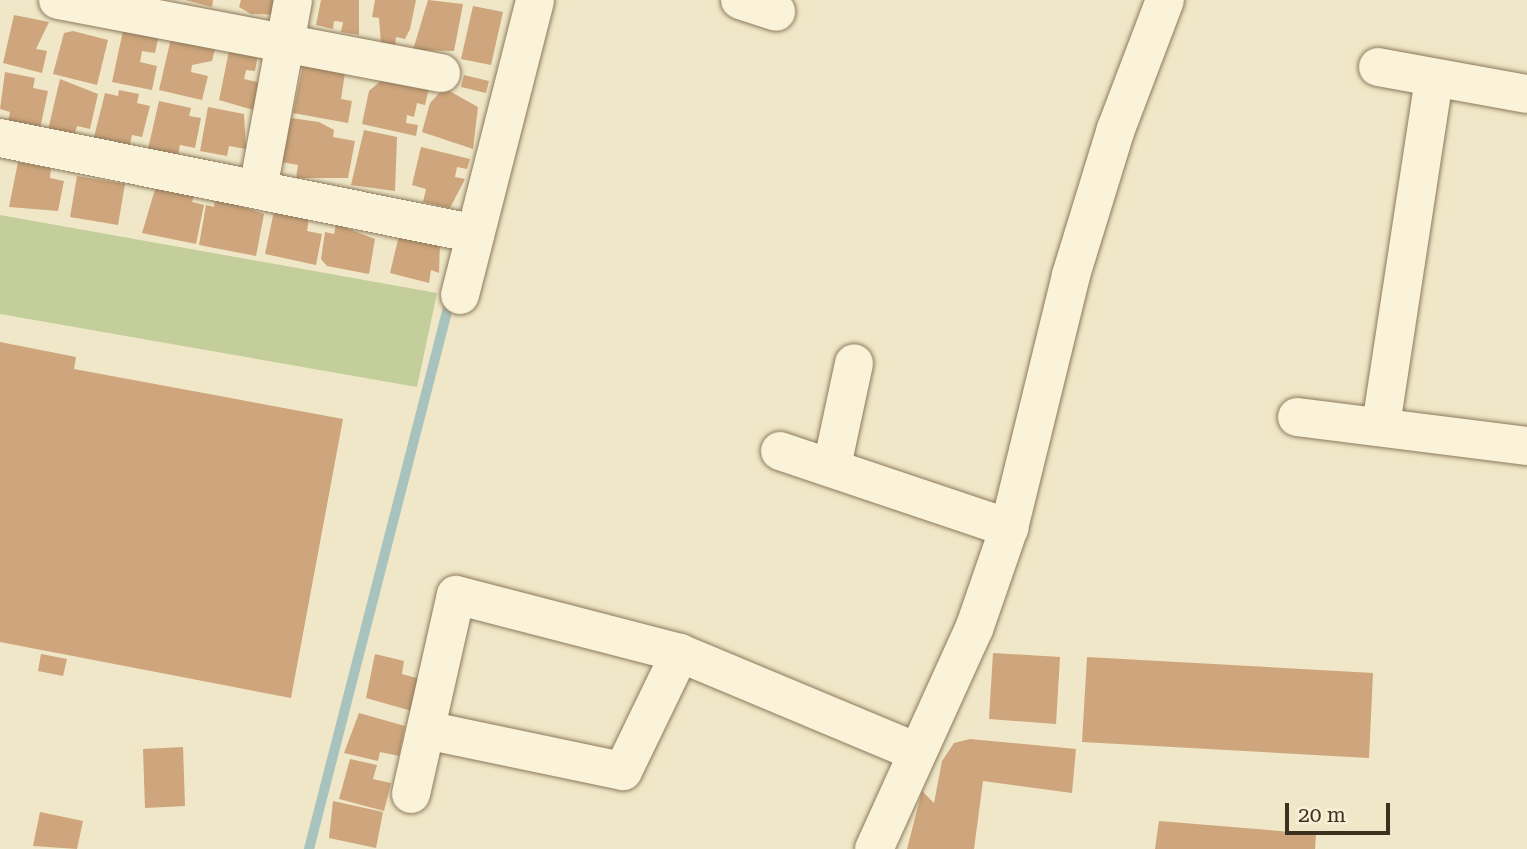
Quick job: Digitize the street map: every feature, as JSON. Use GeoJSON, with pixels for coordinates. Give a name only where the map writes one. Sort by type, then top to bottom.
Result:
{"type":"FeatureCollection","features":[{"type":"Feature","properties":{"kind":"street"},"geometry":{"type":"LineString","coordinates":[[58,0],[285,41],[441,74]]}},
{"type":"Feature","properties":{"kind":"street"},"geometry":{"type":"LineString","coordinates":[[258,189],[293,0]]}},
{"type":"Feature","properties":{"kind":"street"},"geometry":{"type":"LineString","coordinates":[[460,295],[535,0]]}},
{"type":"Feature","properties":{"kind":"street"},"geometry":{"type":"LineString","coordinates":[[740,0],[776,12]]}},
{"type":"Feature","properties":{"kind":"street"},"geometry":{"type":"LineString","coordinates":[[874,849],[914,751],[974,629],[1009,528],[1071,275],[1116,129],[1165,0]]}},
{"type":"Feature","properties":{"kind":"street"},"geometry":{"type":"LineString","coordinates":[[1378,67],[1527,94]]}},
{"type":"Feature","properties":{"kind":"street"},"geometry":{"type":"LineString","coordinates":[[1381,425],[1434,78]]}},
{"type":"Feature","properties":{"kind":"street"},"geometry":{"type":"LineString","coordinates":[[0,138],[475,234]]}},
{"type":"Feature","properties":{"kind":"street"},"geometry":{"type":"LineString","coordinates":[[832,466],[854,363]]}},
{"type":"Feature","properties":{"kind":"street"},"geometry":{"type":"LineString","coordinates":[[1297,417],[1381,425],[1527,446]]}},
{"type":"Feature","properties":{"kind":"street"},"geometry":{"type":"LineString","coordinates":[[780,451],[832,466],[1009,528]]}},
{"type":"Feature","properties":{"kind":"street"},"geometry":{"type":"LineString","coordinates":[[411,794],[456,595],[680,653],[914,751]]}},
{"type":"Feature","properties":{"kind":"street"},"geometry":{"type":"LineString","coordinates":[[426,730],[623,771],[680,653]]}},
{"type":"Feature","properties":{"kind":"green space"},"geometry":{"type":"Polygon","coordinates":[[[0,215],[437,293],[417,387],[0,314],[0,215]]]}},
{"type":"Feature","properties":{"kind":"building"},"geometry":{"type":"Polygon","coordinates":[[[185,0],[213,0],[212,7],[185,0]]]}},
{"type":"Feature","properties":{"kind":"building"},"geometry":{"type":"Polygon","coordinates":[[[241,0],[280,0],[278,15],[251,14],[239,7],[241,0]]]}},
{"type":"Feature","properties":{"kind":"building"},"geometry":{"type":"Polygon","coordinates":[[[321,0],[359,0],[359,35],[341,32],[343,22],[334,21],[333,29],[316,25],[321,0]]]}},
{"type":"Feature","properties":{"kind":"building"},"geometry":{"type":"Polygon","coordinates":[[[375,0],[416,0],[410,29],[405,39],[396,37],[395,47],[381,44],[379,18],[372,17],[375,0]]]}},
{"type":"Feature","properties":{"kind":"building"},"geometry":{"type":"Polygon","coordinates":[[[428,0],[463,4],[454,51],[413,50],[428,0]]]}},
{"type":"Feature","properties":{"kind":"building"},"geometry":{"type":"Polygon","coordinates":[[[473,6],[503,12],[491,65],[461,59],[473,6]]]}},
{"type":"Feature","properties":{"kind":"building"},"geometry":{"type":"Polygon","coordinates":[[[14,15],[49,22],[36,49],[47,51],[42,73],[3,63],[14,15]]]}},
{"type":"Feature","properties":{"kind":"building"},"geometry":{"type":"Polygon","coordinates":[[[124,26],[159,34],[155,53],[142,51],[140,62],[157,66],[152,90],[112,82],[124,26]]]}},
{"type":"Feature","properties":{"kind":"building"},"geometry":{"type":"Polygon","coordinates":[[[73,31],[108,40],[97,85],[53,74],[64,33],[73,31]]]}},
{"type":"Feature","properties":{"kind":"building"},"geometry":{"type":"Polygon","coordinates":[[[172,34],[216,44],[212,61],[192,65],[191,72],[208,76],[202,100],[159,90],[172,34]]]}},
{"type":"Feature","properties":{"kind":"building"},"geometry":{"type":"Polygon","coordinates":[[[230,46],[258,55],[255,71],[246,70],[244,79],[262,83],[257,111],[219,100],[230,46]]]}},
{"type":"Feature","properties":{"kind":"building"},"geometry":{"type":"Polygon","coordinates":[[[303,66],[345,73],[341,99],[352,101],[348,123],[293,113],[303,66]]]}},
{"type":"Feature","properties":{"kind":"building"},"geometry":{"type":"Polygon","coordinates":[[[5,72],[35,78],[33,88],[48,91],[40,129],[8,122],[10,112],[0,109],[5,72]]]}},
{"type":"Feature","properties":{"kind":"building"},"geometry":{"type":"Polygon","coordinates":[[[464,75],[489,81],[486,93],[461,87],[464,75]]]}},
{"type":"Feature","properties":{"kind":"building"},"geometry":{"type":"Polygon","coordinates":[[[385,77],[430,84],[425,105],[417,103],[414,117],[407,115],[406,123],[418,125],[416,136],[362,124],[369,91],[385,77]]]}},
{"type":"Feature","properties":{"kind":"building"},"geometry":{"type":"Polygon","coordinates":[[[60,79],[98,94],[90,129],[77,126],[74,136],[48,130],[60,79]]]}},
{"type":"Feature","properties":{"kind":"building"},"geometry":{"type":"Polygon","coordinates":[[[444,88],[478,107],[473,149],[422,132],[430,103],[444,88]]]}},
{"type":"Feature","properties":{"kind":"building"},"geometry":{"type":"Polygon","coordinates":[[[119,90],[139,94],[137,103],[150,106],[142,137],[132,135],[130,144],[93,141],[105,93],[118,96],[119,90]]]}},
{"type":"Feature","properties":{"kind":"building"},"geometry":{"type":"Polygon","coordinates":[[[159,101],[191,108],[189,116],[201,118],[195,148],[180,145],[178,155],[148,149],[159,101]]]}},
{"type":"Feature","properties":{"kind":"building"},"geometry":{"type":"Polygon","coordinates":[[[208,107],[244,114],[246,149],[229,146],[227,156],[200,151],[208,107]]]}},
{"type":"Feature","properties":{"kind":"building"},"geometry":{"type":"Polygon","coordinates":[[[291,118],[319,122],[334,130],[333,137],[355,141],[348,178],[296,178],[298,165],[282,162],[291,118]]]}},
{"type":"Feature","properties":{"kind":"building"},"geometry":{"type":"Polygon","coordinates":[[[364,130],[397,137],[395,191],[351,185],[364,130]]]}},
{"type":"Feature","properties":{"kind":"building"},"geometry":{"type":"Polygon","coordinates":[[[421,147],[470,159],[467,169],[457,167],[455,177],[465,179],[450,208],[423,202],[426,189],[412,185],[421,147]]]}},
{"type":"Feature","properties":{"kind":"building"},"geometry":{"type":"Polygon","coordinates":[[[18,162],[51,168],[50,178],[64,181],[58,211],[9,207],[18,162]]]}},
{"type":"Feature","properties":{"kind":"building"},"geometry":{"type":"Polygon","coordinates":[[[77,176],[125,184],[118,225],[70,217],[77,176]]]}},
{"type":"Feature","properties":{"kind":"building"},"geometry":{"type":"Polygon","coordinates":[[[156,186],[195,194],[192,202],[204,205],[196,244],[142,233],[156,186]]]}},
{"type":"Feature","properties":{"kind":"building"},"geometry":{"type":"Polygon","coordinates":[[[215,197],[264,214],[256,256],[199,245],[206,205],[214,207],[215,197]]]}},
{"type":"Feature","properties":{"kind":"building"},"geometry":{"type":"Polygon","coordinates":[[[274,211],[309,218],[307,231],[322,234],[316,265],[265,254],[274,211]]]}},
{"type":"Feature","properties":{"kind":"building"},"geometry":{"type":"Polygon","coordinates":[[[336,224],[375,239],[369,274],[327,266],[321,259],[325,232],[334,234],[336,224]]]}},
{"type":"Feature","properties":{"kind":"building"},"geometry":{"type":"Polygon","coordinates":[[[400,231],[440,241],[439,273],[431,270],[429,283],[390,273],[400,231]]]}},
{"type":"Feature","properties":{"kind":"building"},"geometry":{"type":"Polygon","coordinates":[[[0,342],[76,357],[74,369],[343,419],[291,698],[0,642],[0,342]]]}},
{"type":"Feature","properties":{"kind":"building"},"geometry":{"type":"Polygon","coordinates":[[[993,653],[1060,657],[1056,724],[989,719],[993,653]]]}},
{"type":"Feature","properties":{"kind":"building"},"geometry":{"type":"Polygon","coordinates":[[[41,654],[67,659],[63,676],[38,671],[41,654]]]}},
{"type":"Feature","properties":{"kind":"building"},"geometry":{"type":"Polygon","coordinates":[[[375,654],[404,661],[402,674],[420,679],[412,711],[366,698],[375,654]]]}},
{"type":"Feature","properties":{"kind":"building"},"geometry":{"type":"Polygon","coordinates":[[[1087,657],[1373,673],[1369,758],[1082,742],[1087,657]]]}},
{"type":"Feature","properties":{"kind":"building"},"geometry":{"type":"Polygon","coordinates":[[[359,713],[405,726],[399,756],[380,752],[378,761],[344,753],[359,713]]]}},
{"type":"Feature","properties":{"kind":"building"},"geometry":{"type":"Polygon","coordinates":[[[970,739],[1076,749],[1072,793],[983,781],[974,849],[907,849],[922,791],[934,803],[942,761],[954,743],[970,739]]]}},
{"type":"Feature","properties":{"kind":"building"},"geometry":{"type":"Polygon","coordinates":[[[183,747],[185,806],[145,808],[143,749],[183,747]]]}},
{"type":"Feature","properties":{"kind":"building"},"geometry":{"type":"Polygon","coordinates":[[[350,759],[377,765],[373,779],[391,783],[384,811],[339,799],[350,759]]]}},
{"type":"Feature","properties":{"kind":"building"},"geometry":{"type":"Polygon","coordinates":[[[333,801],[383,812],[376,848],[329,838],[333,801]]]}},
{"type":"Feature","properties":{"kind":"building"},"geometry":{"type":"Polygon","coordinates":[[[40,812],[83,821],[77,849],[33,846],[40,812]]]}},
{"type":"Feature","properties":{"kind":"building"},"geometry":{"type":"Polygon","coordinates":[[[1159,821],[1316,834],[1315,849],[1155,849],[1159,821]]]}},
{"type":"Feature","properties":{"kind":"waterway"},"geometry":{"type":"LineString","coordinates":[[309,849],[451,296]]}}]}
